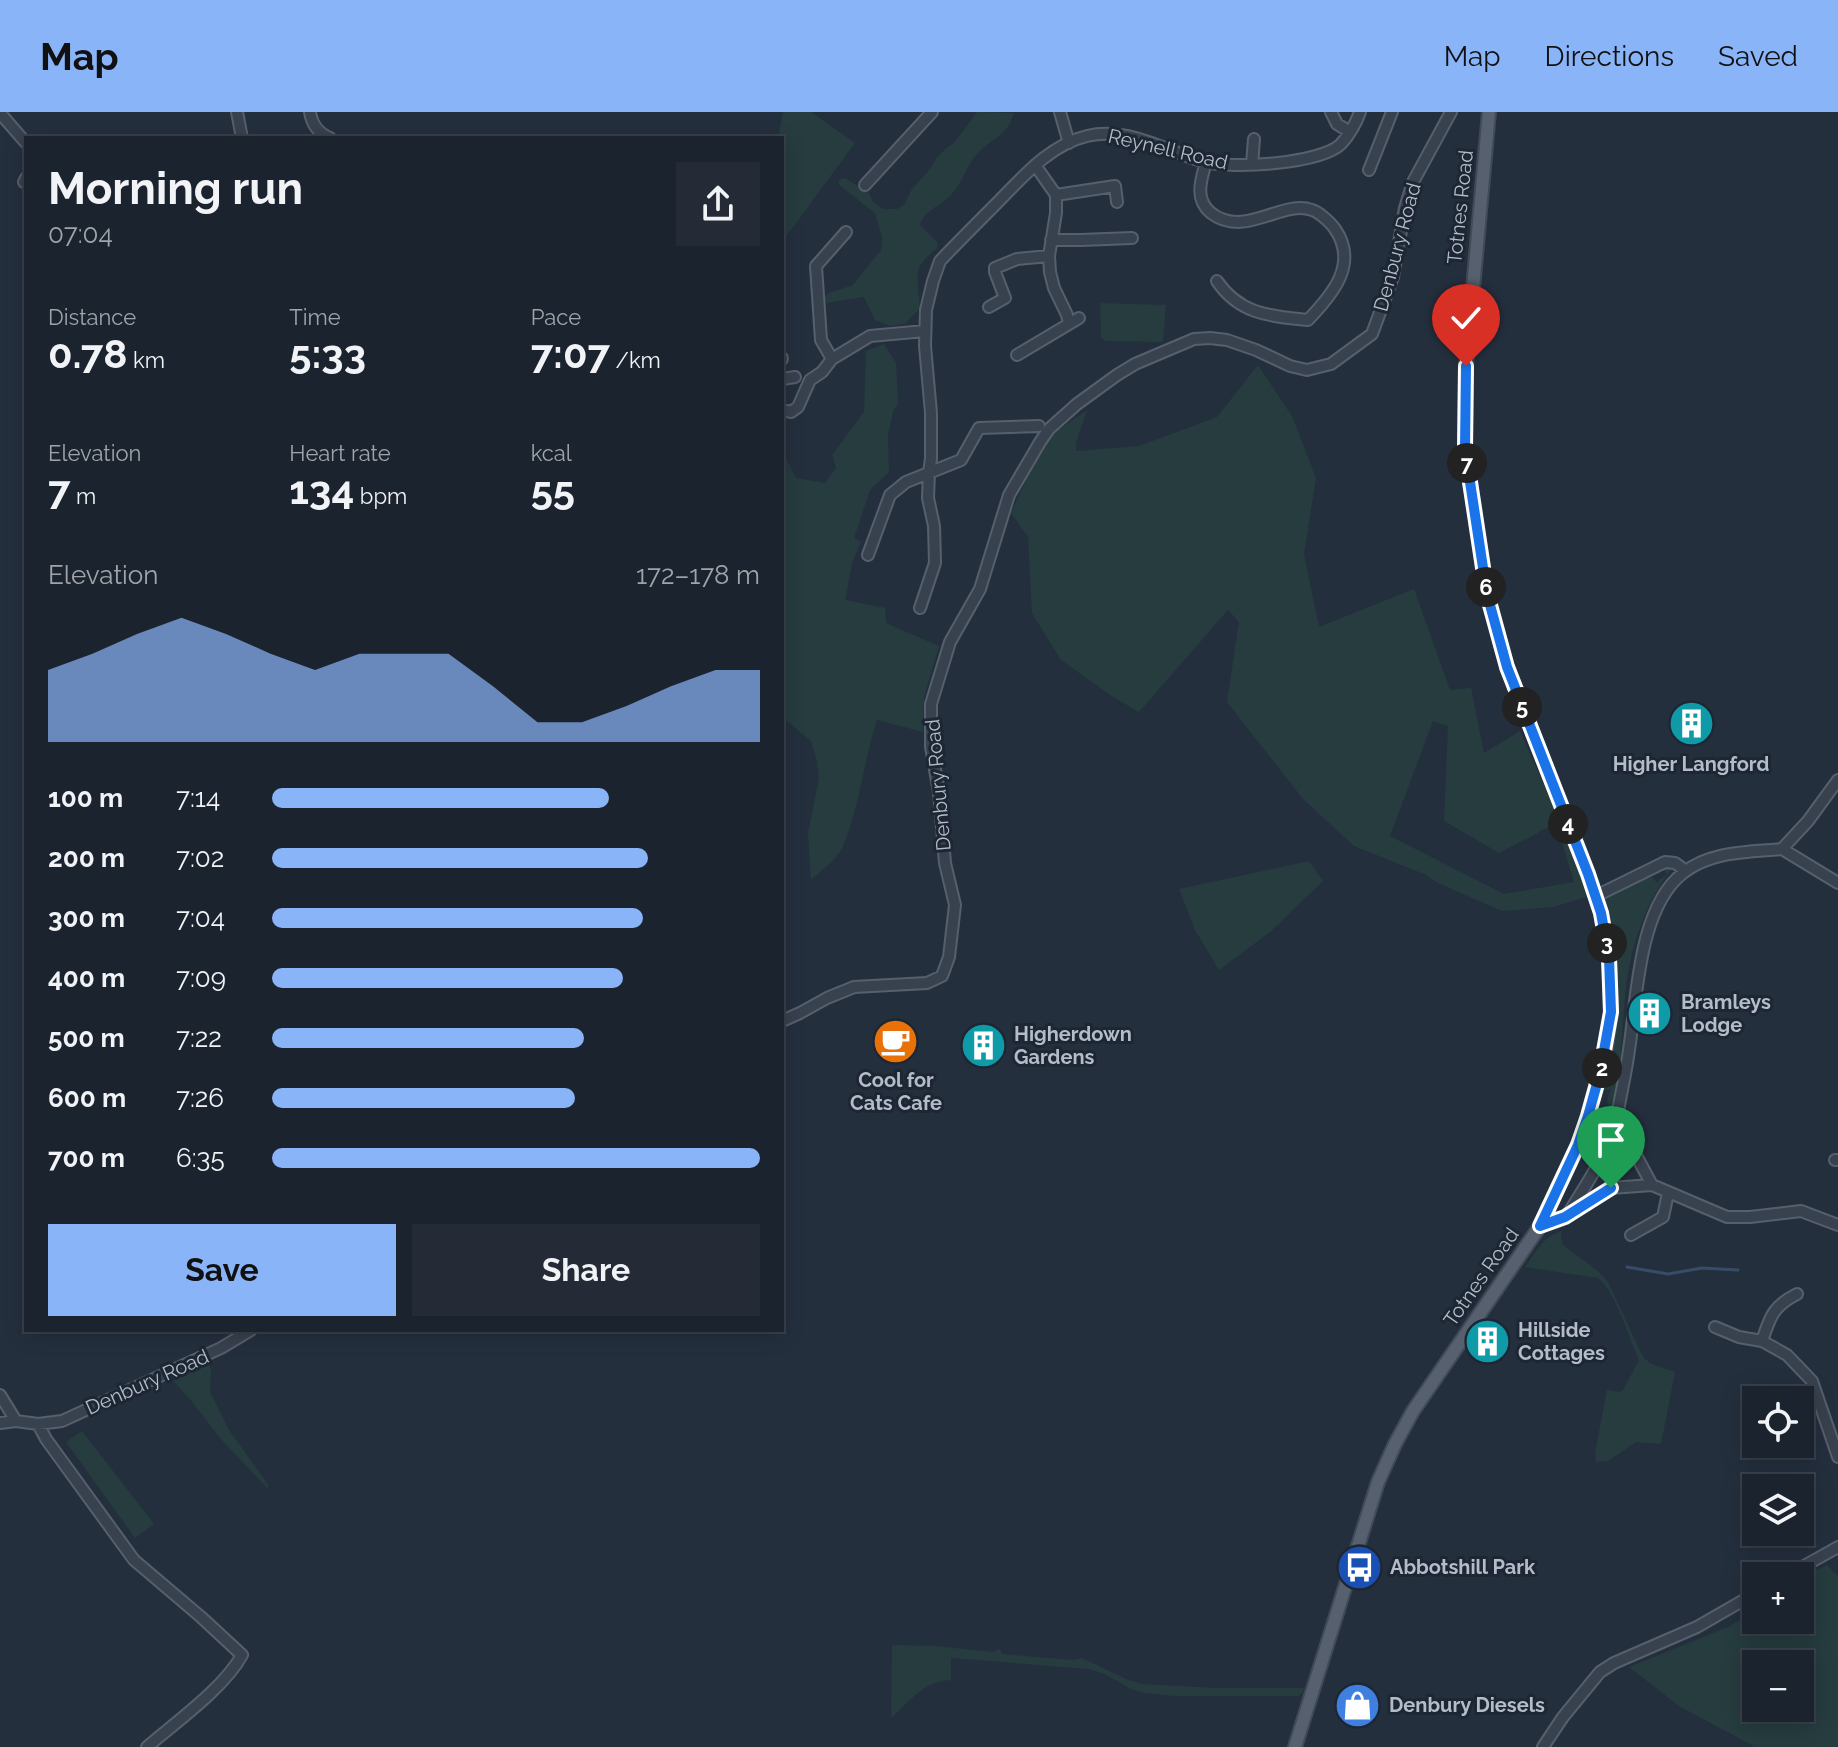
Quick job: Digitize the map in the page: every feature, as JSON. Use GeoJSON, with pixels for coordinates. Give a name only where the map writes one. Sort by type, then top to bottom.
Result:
{"type":"FeatureCollection","features":[{"type":"Feature","properties":{"kind":"main road","name":"Totnes Road"},"geometry":{"type":"LineString","coordinates":[[1295,1747],[1378,1482],[1413,1411],[1540,1226],[1578,1145],[1588,1116],[1606,1048],[1611,1012],[1610,970],[1596,896],[1507,667],[1487,594],[1465,449],[1466,366],[1489,112]]}},
{"type":"Feature","properties":{"kind":"street"},"geometry":{"type":"LineString","coordinates":[[237,112],[242,136]]}},
{"type":"Feature","properties":{"kind":"street"},"geometry":{"type":"LineString","coordinates":[[310,112],[311,122],[325,136]]}},
{"type":"Feature","properties":{"kind":"street"},"geometry":{"type":"LineString","coordinates":[[865,185],[932,112]]}},
{"type":"Feature","properties":{"kind":"street"},"geometry":{"type":"LineString","coordinates":[[1060,112],[1069,143]]}},
{"type":"Feature","properties":{"kind":"street"},"geometry":{"type":"LineString","coordinates":[[1331,112],[1337,124],[1350,132]]}},
{"type":"Feature","properties":{"kind":"street","name":"Reynell Road"},"geometry":{"type":"LineString","coordinates":[[925,331],[926,310],[940,261],[1035,165],[1069,143],[1085,136],[1123,135],[1206,162],[1274,164],[1322,154],[1340,145],[1360,112]]}},
{"type":"Feature","properties":{"kind":"street"},"geometry":{"type":"LineString","coordinates":[[1362,156],[1371,165],[1392,112]]}},
{"type":"Feature","properties":{"kind":"street","name":"Denbury Road"},"geometry":{"type":"LineString","coordinates":[[784,1020],[854,987],[927,983],[942,976],[949,957],[955,905],[945,863],[939,792],[931,747],[931,704],[950,642],[980,589],[1009,495],[1049,429],[1117,375],[1194,339],[1227,340],[1307,370],[1331,364],[1372,334],[1393,277],[1405,208],[1413,182],[1451,112]]}},
{"type":"Feature","properties":{"kind":"street"},"geometry":{"type":"LineString","coordinates":[[0,113],[24,141]]}},
{"type":"Feature","properties":{"kind":"street","name":"Reynell Road"},"geometry":{"type":"LineString","coordinates":[[1252,165],[1254,139]]}},
{"type":"Feature","properties":{"kind":"street"},"geometry":{"type":"LineString","coordinates":[[1206,162],[1199,184],[1200,196],[1208,211],[1223,220],[1240,222],[1296,209],[1312,210],[1333,225],[1346,252],[1343,268],[1331,295],[1308,320],[1280,317],[1242,307],[1225,293],[1217,281]]}},
{"type":"Feature","properties":{"kind":"street"},"geometry":{"type":"LineString","coordinates":[[1017,355],[1074,321],[1067,315],[1054,288],[1049,256],[1056,195],[1035,165]]}},
{"type":"Feature","properties":{"kind":"street"},"geometry":{"type":"LineString","coordinates":[[1056,195],[1115,186],[1117,202]]}},
{"type":"Feature","properties":{"kind":"street"},"geometry":{"type":"LineString","coordinates":[[832,359],[821,340],[816,266],[846,232]]}},
{"type":"Feature","properties":{"kind":"street"},"geometry":{"type":"LineString","coordinates":[[1051,240],[1132,238]]}},
{"type":"Feature","properties":{"kind":"street"},"geometry":{"type":"LineString","coordinates":[[989,307],[1005,298],[995,268],[1017,259],[1049,256]]}},
{"type":"Feature","properties":{"kind":"street"},"geometry":{"type":"LineString","coordinates":[[784,410],[791,412],[798,407],[810,380],[822,372],[832,359],[870,336],[925,331],[931,413],[928,498],[934,526],[935,563],[920,608]]}},
{"type":"Feature","properties":{"kind":"street"},"geometry":{"type":"LineString","coordinates":[[784,379],[795,377]]}},
{"type":"Feature","properties":{"kind":"street"},"geometry":{"type":"LineString","coordinates":[[868,555],[890,495],[906,482],[961,460],[979,428],[1039,426]]}},
{"type":"Feature","properties":{"kind":"street"},"geometry":{"type":"LineString","coordinates":[[1782,849],[1808,821],[1838,780]]}},
{"type":"Feature","properties":{"kind":"street"},"geometry":{"type":"LineString","coordinates":[[1568,1214],[1598,1166],[1616,1118],[1648,931],[1663,897],[1677,879],[1712,858],[1748,850],[1782,849],[1838,883]]}},
{"type":"Feature","properties":{"kind":"street"},"geometry":{"type":"LineString","coordinates":[[1596,896],[1665,862],[1675,863],[1686,871]]}},
{"type":"Feature","properties":{"kind":"street"},"geometry":{"type":"LineString","coordinates":[[1616,1118],[1652,1185]]}},
{"type":"Feature","properties":{"kind":"street"},"geometry":{"type":"LineString","coordinates":[[1540,1226],[1565,1217],[1611,1188],[1652,1185],[1727,1217],[1801,1211],[1838,1225]]}},
{"type":"Feature","properties":{"kind":"street"},"geometry":{"type":"LineString","coordinates":[[1631,1235],[1663,1217],[1668,1193]]}},
{"type":"Feature","properties":{"kind":"street"},"geometry":{"type":"LineString","coordinates":[[1762,1341],[1772,1312],[1793,1300]]}},
{"type":"Feature","properties":{"kind":"street"},"geometry":{"type":"LineString","coordinates":[[1715,1327],[1739,1337],[1762,1341],[1787,1355],[1812,1381],[1838,1457]]}},
{"type":"Feature","properties":{"kind":"street","name":"Denbury Road"},"geometry":{"type":"LineString","coordinates":[[38,1424],[62,1421],[221,1348],[248,1332]]}},
{"type":"Feature","properties":{"kind":"street"},"geometry":{"type":"LineString","coordinates":[[0,1395],[16,1421]]}},
{"type":"Feature","properties":{"kind":"street"},"geometry":{"type":"LineString","coordinates":[[0,1423],[16,1421],[38,1424],[134,1560],[242,1655],[237,1665],[206,1697],[147,1747]]}},
{"type":"Feature","properties":{"kind":"street"},"geometry":{"type":"LineString","coordinates":[[1811,1562],[1838,1547]]}},
{"type":"Feature","properties":{"kind":"street"},"geometry":{"type":"LineString","coordinates":[[1543,1747],[1600,1672],[1697,1627],[1742,1601]]}},
{"type":"Feature","properties":{"kind":"green space"},"geometry":{"type":"Polygon","coordinates":[[[783,112],[811,112],[855,143],[784,239],[784,136],[778,136],[783,112]]]}},
{"type":"Feature","properties":{"kind":"green space"},"geometry":{"type":"Polygon","coordinates":[[[977,112],[1014,113],[1003,132],[974,158],[955,190],[922,220],[920,225],[938,243],[937,249],[922,262],[919,269],[920,308],[905,324],[889,326],[875,320],[864,297],[826,303],[824,299],[827,294],[853,285],[881,250],[882,237],[875,213],[839,185],[839,180],[845,178],[869,193],[873,202],[883,209],[897,209],[904,205],[912,189],[945,149],[954,143],[977,112]]]}},
{"type":"Feature","properties":{"kind":"green space"},"geometry":{"type":"Polygon","coordinates":[[[1100,303],[1166,305],[1163,342],[1106,341],[1101,338],[1100,303]]]}},
{"type":"Feature","properties":{"kind":"green space"},"geometry":{"type":"Polygon","coordinates":[[[884,344],[896,363],[898,404],[893,411],[888,435],[889,472],[870,490],[854,538],[861,542],[853,560],[845,600],[885,608],[886,623],[939,646],[924,697],[923,732],[877,720],[853,817],[842,848],[811,880],[808,833],[819,778],[817,761],[811,741],[784,719],[784,454],[796,478],[825,483],[836,468],[832,455],[864,412],[866,351],[884,344]]]}},
{"type":"Feature","properties":{"kind":"green space"},"geometry":{"type":"Polygon","coordinates":[[[1258,365],[1292,416],[1316,478],[1304,554],[1319,627],[1414,589],[1450,690],[1471,688],[1484,753],[1520,731],[1560,821],[1499,853],[1444,821],[1448,726],[1433,721],[1390,836],[1504,894],[1574,882],[1557,826],[1562,823],[1593,895],[1553,907],[1502,911],[1424,874],[1354,846],[1303,799],[1227,702],[1239,622],[1228,610],[1139,712],[1061,660],[1032,613],[1028,537],[1011,513],[1041,447],[1057,431],[1087,410],[1076,451],[1139,446],[1217,417],[1258,365]]]}},
{"type":"Feature","properties":{"kind":"green space"},"geometry":{"type":"Polygon","coordinates":[[[1309,861],[1323,881],[1270,932],[1219,970],[1195,930],[1179,889],[1309,861]]]}},
{"type":"Feature","properties":{"kind":"green space"},"geometry":{"type":"Polygon","coordinates":[[[1672,869],[1647,910],[1631,958],[1612,1112],[1607,1101],[1611,1089],[1603,1090],[1611,1044],[1601,896],[1652,877],[1657,883],[1667,875],[1664,870],[1672,869]]]}},
{"type":"Feature","properties":{"kind":"green space"},"geometry":{"type":"Polygon","coordinates":[[[1562,1231],[1563,1245],[1608,1282],[1643,1357],[1651,1364],[1675,1372],[1661,1444],[1636,1442],[1608,1461],[1596,1462],[1607,1390],[1623,1390],[1639,1360],[1611,1294],[1598,1278],[1525,1267],[1545,1241],[1562,1231]]]}},
{"type":"Feature","properties":{"kind":"green space"},"geometry":{"type":"Polygon","coordinates":[[[209,1359],[210,1392],[229,1430],[269,1486],[267,1488],[173,1381],[209,1359]]]}},
{"type":"Feature","properties":{"kind":"green space"},"geometry":{"type":"Polygon","coordinates":[[[82,1431],[154,1524],[135,1538],[66,1442],[82,1431]]]}},
{"type":"Feature","properties":{"kind":"green space"},"geometry":{"type":"Polygon","coordinates":[[[1827,1565],[1838,1576],[1838,1747],[1755,1747],[1679,1706],[1629,1667],[1742,1618],[1742,1634],[1814,1634],[1814,1571],[1827,1565]]]}},
{"type":"Feature","properties":{"kind":"green space"},"geometry":{"type":"Polygon","coordinates":[[[892,1645],[992,1652],[1000,1649],[1002,1654],[1073,1660],[1082,1658],[1142,1684],[1304,1688],[1298,1696],[1174,1696],[1131,1689],[1089,1669],[951,1658],[951,1680],[925,1688],[891,1718],[892,1645]]]}},
{"type":"Feature","properties":{"kind":"waterway"},"geometry":{"type":"LineString","coordinates":[[1627,1267],[1668,1274],[1702,1268],[1738,1270]]}},
{"type":"Feature","properties":{"kind":"place","name":"Higher Langford"},"geometry":{"type":"Point","coordinates":[1691,724]}},
{"type":"Feature","properties":{"kind":"place","name":"Bramleys Lodge"},"geometry":{"type":"Point","coordinates":[1650,1014]}},
{"type":"Feature","properties":{"kind":"place","name":"Cool for Cats Cafe"},"geometry":{"type":"Point","coordinates":[896,1041]}},
{"type":"Feature","properties":{"kind":"place","name":"Higherdown Gardens"},"geometry":{"type":"Point","coordinates":[983,1046]}},
{"type":"Feature","properties":{"kind":"place","name":"Hillside Cottages"},"geometry":{"type":"Point","coordinates":[1487,1342]}},
{"type":"Feature","properties":{"kind":"place","name":"Abbotshill Park"},"geometry":{"type":"Point","coordinates":[1359,1567]}},
{"type":"Feature","properties":{"kind":"place","name":"Denbury Diesels"},"geometry":{"type":"Point","coordinates":[1358,1705]}},
{"type":"Feature","properties":{"kind":"route"},"geometry":{"type":"LineString","coordinates":[[1466,366],[1465,449],[1487,594],[1507,667],[1588,874],[1601,913],[1609,958],[1611,1012],[1600,1073],[1578,1145],[1540,1226],[1565,1217],[1611,1188]]}}]}
